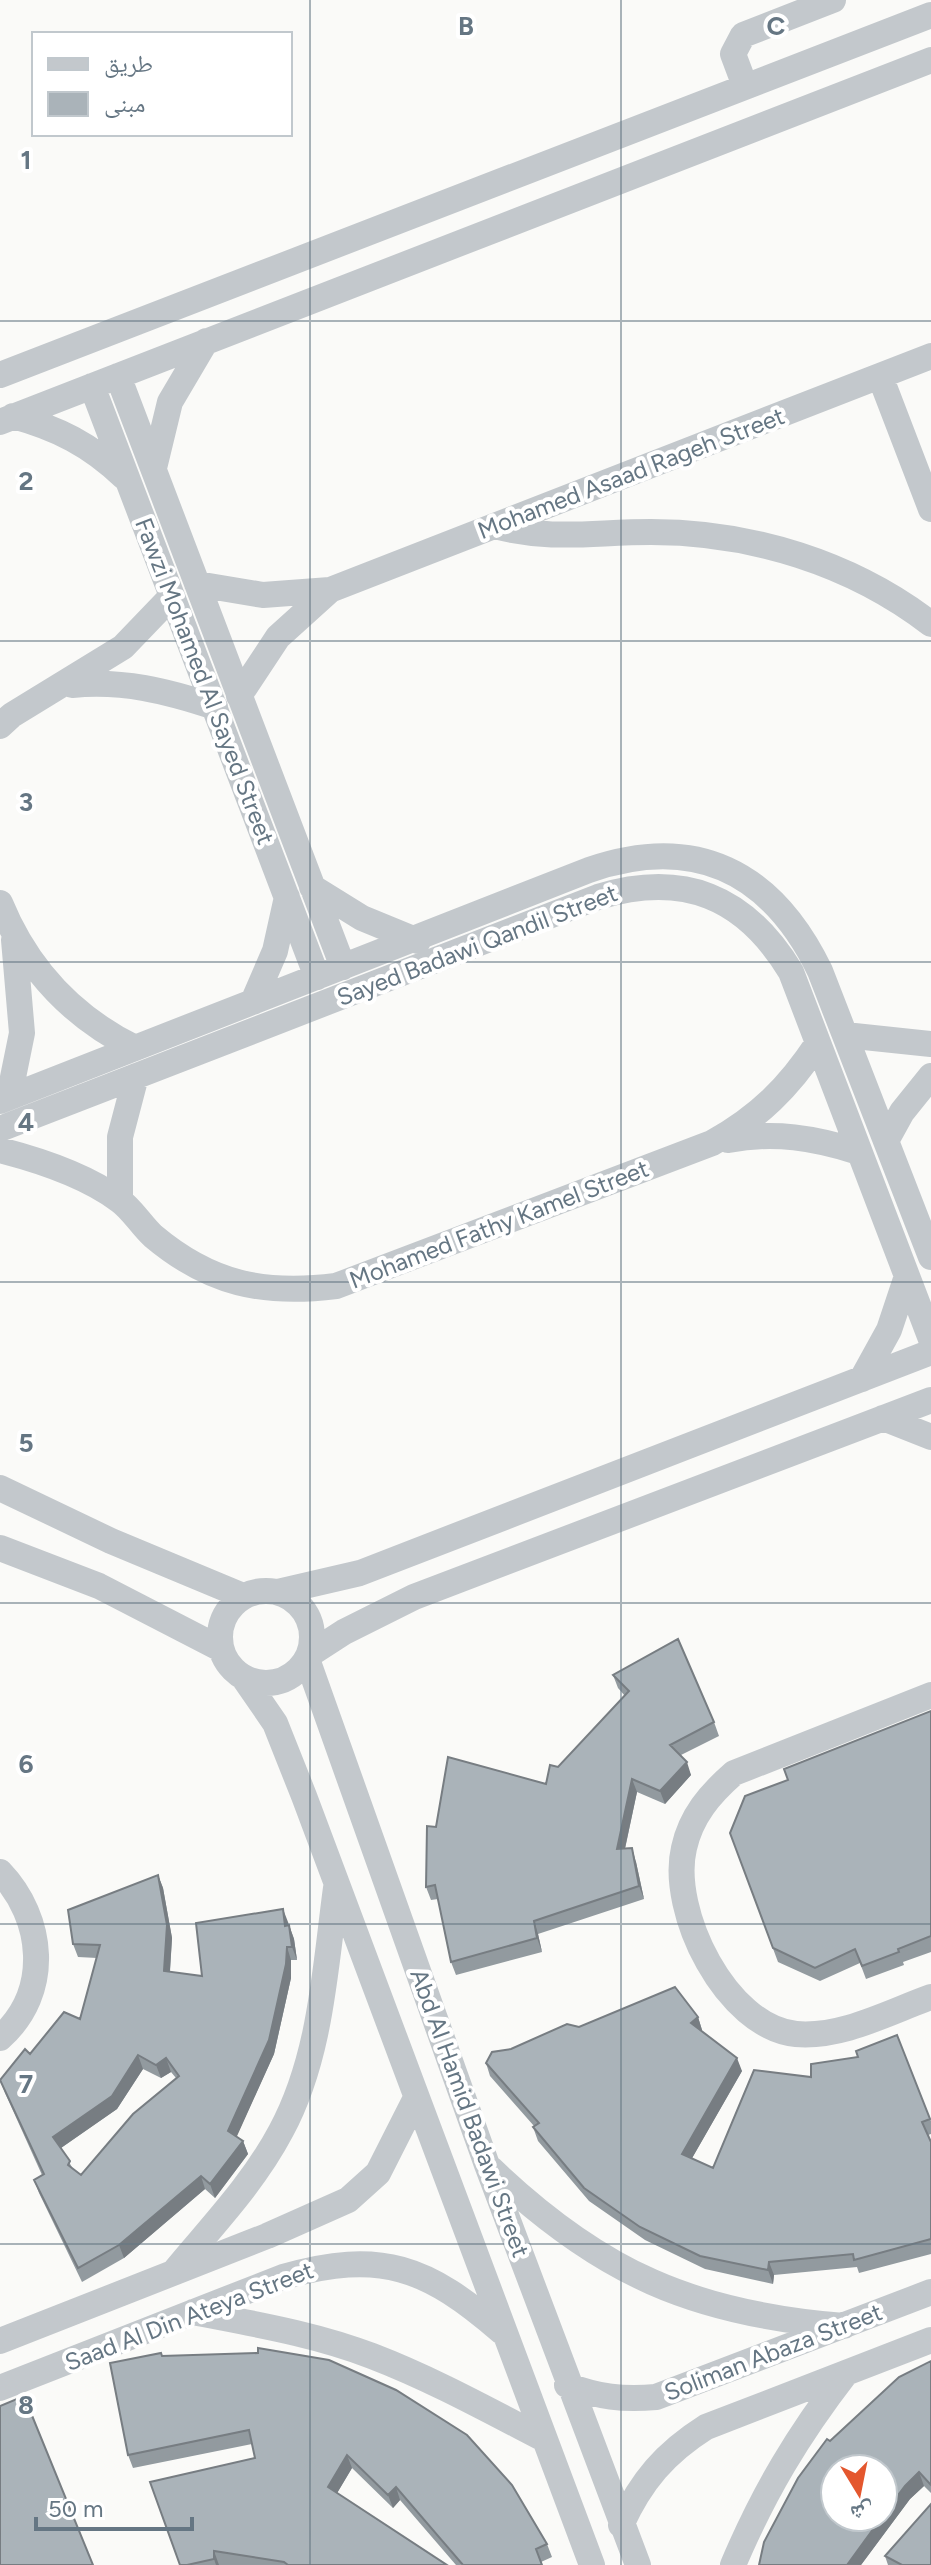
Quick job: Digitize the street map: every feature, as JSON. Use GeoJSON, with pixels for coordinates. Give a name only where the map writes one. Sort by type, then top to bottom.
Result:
{"type":"FeatureCollection","features":[{"type":"Feature","properties":{"kind":"street"},"geometry":{"type":"LineString","coordinates":[[745,86],[733,54],[743,35],[833,0]]}},
{"type":"Feature","properties":{"kind":"street"},"geometry":{"type":"LineString","coordinates":[[0,375],[931,15]]}},
{"type":"Feature","properties":{"kind":"street"},"geometry":{"type":"LineString","coordinates":[[7,419],[931,60]]}},
{"type":"Feature","properties":{"kind":"street"},"geometry":{"type":"LineString","coordinates":[[270,269],[286,310]]}},
{"type":"Feature","properties":{"kind":"street"},"geometry":{"type":"LineString","coordinates":[[154,471],[159,436],[170,402],[206,341]]}},
{"type":"Feature","properties":{"kind":"street","name":"Mohamed Asaad Rageh Street"},"geometry":{"type":"LineString","coordinates":[[197,584],[263,595],[330,590],[931,356]]}},
{"type":"Feature","properties":{"kind":"street","name":"Fawzi Mohamed Al Sayed Street"},"geometry":{"type":"LineString","coordinates":[[118,376],[343,967]]}},
{"type":"Feature","properties":{"kind":"street"},"geometry":{"type":"LineString","coordinates":[[880,376],[931,509]]}},
{"type":"Feature","properties":{"kind":"street","name":"Fawzi Mohamed Al Sayed Street"},"geometry":{"type":"LineString","coordinates":[[92,386],[317,977]]}},
{"type":"Feature","properties":{"kind":"street"},"geometry":{"type":"LineString","coordinates":[[7,419],[46,425],[77,439],[105,458],[129,481]]}},
{"type":"Feature","properties":{"kind":"street"},"geometry":{"type":"LineString","coordinates":[[494,526],[561,538],[651,532],[707,534],[762,544],[816,560],[867,583],[931,624]]}},
{"type":"Feature","properties":{"kind":"street","name":"Mohamed Asaad Rageh Street"},"geometry":{"type":"LineString","coordinates":[[239,696],[278,637],[330,590]]}},
{"type":"Feature","properties":{"kind":"street"},"geometry":{"type":"LineString","coordinates":[[0,726],[12,715],[65,686],[123,647],[172,596]]}},
{"type":"Feature","properties":{"kind":"street"},"geometry":{"type":"LineString","coordinates":[[65,686],[102,682],[141,686],[215,707]]}},
{"type":"Feature","properties":{"kind":"street","name":"Sayed Badawi Qandil Street"},"geometry":{"type":"LineString","coordinates":[[4,1099],[618,860],[679,857],[709,863],[737,875],[785,912],[803,937],[820,971],[931,1257]]}},
{"type":"Feature","properties":{"kind":"street","name":"Sayed Badawi Qandil Street"},"geometry":{"type":"LineString","coordinates":[[0,1129],[629,887],[662,885],[694,890],[725,902],[752,920],[774,944],[791,972],[931,1339]]}},
{"type":"Feature","properties":{"kind":"street"},"geometry":{"type":"LineString","coordinates":[[312,887],[362,918],[416,938],[428,963]]}},
{"type":"Feature","properties":{"kind":"street"},"geometry":{"type":"LineString","coordinates":[[253,1002],[275,951],[287,897]]}},
{"type":"Feature","properties":{"kind":"street"},"geometry":{"type":"LineString","coordinates":[[0,903],[13,936],[22,1001],[22,1033],[4,1099]]}},
{"type":"Feature","properties":{"kind":"street"},"geometry":{"type":"LineString","coordinates":[[13,936],[54,991],[78,1014],[135,1048]]}},
{"type":"Feature","properties":{"kind":"street"},"geometry":{"type":"LineString","coordinates":[[845,1035],[931,1044]]}},
{"type":"Feature","properties":{"kind":"street","name":"Mohamed Fathy Kamel Street"},"geometry":{"type":"LineString","coordinates":[[0,1150],[59,1170],[120,1200],[145,1229],[177,1256],[201,1269],[253,1287],[294,1291],[336,1286],[712,1143],[745,1125],[774,1102],[818,1043]]}},
{"type":"Feature","properties":{"kind":"street"},"geometry":{"type":"LineString","coordinates":[[120,1200],[120,1137],[136,1076]]}},
{"type":"Feature","properties":{"kind":"street"},"geometry":{"type":"LineString","coordinates":[[886,1141],[902,1112],[931,1076]]}},
{"type":"Feature","properties":{"kind":"street","name":"Mohamed Fathy Kamel Street"},"geometry":{"type":"LineString","coordinates":[[712,1143],[749,1136],[787,1135],[824,1140],[859,1152]]}},
{"type":"Feature","properties":{"kind":"street"},"geometry":{"type":"LineString","coordinates":[[862,1379],[889,1330],[907,1276]]}},
{"type":"Feature","properties":{"kind":"street"},"geometry":{"type":"LineString","coordinates":[[278,1592],[360,1573],[931,1352]]}},
{"type":"Feature","properties":{"kind":"street"},"geometry":{"type":"LineString","coordinates":[[0,1548],[99,1586],[221,1649],[234,1671],[244,1678],[272,1683],[286,1678],[308,1656],[344,1632],[414,1597],[931,1400]]}},
{"type":"Feature","properties":{"kind":"street"},"geometry":{"type":"LineString","coordinates":[[883,1418],[931,1437]]}},
{"type":"Feature","properties":{"kind":"street"},"geometry":{"type":"LineString","coordinates":[[0,1488],[111,1541],[243,1596]]}},
{"type":"Feature","properties":{"kind":"street"},"geometry":{"type":"LineString","coordinates":[[221,1649],[223,1619],[243,1596],[266,1590],[290,1596],[308,1615],[313,1641],[308,1656]]}},
{"type":"Feature","properties":{"kind":"street","name":"Abd Al Hamid Badawi Street"},"geometry":{"type":"LineString","coordinates":[[308,1656],[487,2165],[567,2385],[638,2565]]}},
{"type":"Feature","properties":{"kind":"street","name":"Abd Al Hamid Badawi Street"},"geometry":{"type":"LineString","coordinates":[[244,1678],[275,1723],[592,2565]]}},
{"type":"Feature","properties":{"kind":"street"},"geometry":{"type":"LineString","coordinates":[[931,1695],[762,1759],[734,1773],[711,1794],[693,1819],[683,1849],[681,1879],[686,1910],[721,1987],[741,2009],[765,2025],[794,2034],[823,2034],[931,1997]]}},
{"type":"Feature","properties":{"kind":"street"},"geometry":{"type":"LineString","coordinates":[[0,1872],[17,1890],[34,1926],[38,1966],[27,2001],[0,2038]]}},
{"type":"Feature","properties":{"kind":"street"},"geometry":{"type":"LineString","coordinates":[[173,2273],[250,2182],[282,2130],[305,2074],[319,2014],[337,1884]]}},
{"type":"Feature","properties":{"kind":"street","name":"Saad Al Din Ateya Street"},"geometry":{"type":"LineString","coordinates":[[0,2341],[267,2236],[348,2200],[378,2173],[415,2100]]}},
{"type":"Feature","properties":{"kind":"street"},"geometry":{"type":"LineString","coordinates":[[487,2165],[535,2211],[589,2251],[648,2282],[711,2306],[764,2318],[844,2326]]}},
{"type":"Feature","properties":{"kind":"street"},"geometry":{"type":"LineString","coordinates":[[267,2236],[283,2277]]}},
{"type":"Feature","properties":{"kind":"street","name":"Saad Al Din Ateya Street"},"geometry":{"type":"LineString","coordinates":[[0,2388],[283,2277],[328,2264],[375,2264],[420,2275],[460,2297],[506,2335]]}},
{"type":"Feature","properties":{"kind":"street","name":"Soliman Abaza Street"},"geometry":{"type":"LineString","coordinates":[[567,2385],[596,2396],[626,2400],[656,2397],[931,2292]]}},
{"type":"Feature","properties":{"kind":"street"},"geometry":{"type":"LineString","coordinates":[[193,2312],[284,2329],[371,2356],[456,2393],[544,2439]]}},
{"type":"Feature","properties":{"kind":"street","name":"Soliman Abaza Street"},"geometry":{"type":"LineString","coordinates":[[621,2525],[635,2495],[654,2467],[678,2445],[706,2427],[931,2340]]}},
{"type":"Feature","properties":{"kind":"street"},"geometry":{"type":"LineString","coordinates":[[733,2565],[760,2502],[799,2435],[847,2372]]}},
{"type":"Feature","properties":{"kind":"building"},"geometry":{"type":"Polygon","coordinates":[[[678,1639],[714,1722],[670,1745],[687,1762],[660,1791],[632,1779],[617,1849],[632,1848],[639,1886],[534,1921],[537,1938],[451,1962],[435,1885],[426,1887],[427,1826],[436,1827],[448,1757],[546,1784],[550,1765],[558,1767],[629,1691],[613,1675],[678,1639]]]}},
{"type":"Feature","properties":{"kind":"building"},"geometry":{"type":"Polygon","coordinates":[[[931,1711],[931,1936],[862,1966],[855,1949],[815,1968],[773,1948],[730,1833],[745,1796],[788,1780],[784,1769],[931,1711]]]}},
{"type":"Feature","properties":{"kind":"building"},"geometry":{"type":"Polygon","coordinates":[[[158,1875],[167,1925],[164,1971],[202,1976],[196,1923],[283,1909],[292,1947],[287,1947],[269,2040],[228,2131],[243,2141],[210,2184],[201,2176],[119,2245],[78,2268],[34,2180],[44,2174],[0,2080],[25,2049],[30,2054],[64,2012],[80,2019],[100,1945],[73,1944],[68,1910],[158,1875]],[[138,2055],[112,2096],[53,2137],[70,2161],[68,2165],[81,2175],[133,2114],[179,2076],[166,2058],[156,2065],[138,2055]]]}},
{"type":"Feature","properties":{"kind":"building"},"geometry":{"type":"Polygon","coordinates":[[[675,1987],[698,2017],[691,2023],[737,2058],[682,2154],[713,2168],[754,2070],[811,2077],[811,2064],[858,2057],[856,2051],[897,2035],[930,2119],[922,2122],[931,2142],[931,2239],[854,2260],[853,2254],[769,2262],[768,2270],[700,2256],[640,2227],[584,2188],[533,2127],[539,2123],[486,2063],[492,2052],[511,2049],[567,2024],[579,2027],[675,1987]]]}},
{"type":"Feature","properties":{"kind":"building"},"geometry":{"type":"Polygon","coordinates":[[[258,2348],[329,2360],[396,2390],[467,2435],[512,2485],[547,2544],[536,2549],[542,2565],[463,2565],[396,2487],[388,2495],[347,2455],[328,2487],[447,2565],[288,2565],[214,2551],[214,2559],[180,2565],[150,2482],[255,2458],[249,2430],[128,2455],[110,2363],[161,2353],[162,2356],[258,2353],[258,2348]]]}},
{"type":"Feature","properties":{"kind":"building"},"geometry":{"type":"Polygon","coordinates":[[[931,2361],[931,2485],[919,2472],[899,2494],[899,2453],[819,2453],[819,2533],[870,2533],[847,2565],[759,2565],[764,2542],[798,2478],[827,2439],[830,2441],[899,2377],[931,2361]]]}},
{"type":"Feature","properties":{"kind":"building"},"geometry":{"type":"Polygon","coordinates":[[[24,2396],[93,2565],[0,2565],[0,2406],[24,2396]]]}},
{"type":"Feature","properties":{"kind":"building"},"geometry":{"type":"Polygon","coordinates":[[[931,2504],[931,2565],[902,2565],[885,2556],[931,2504]]]}}]}
